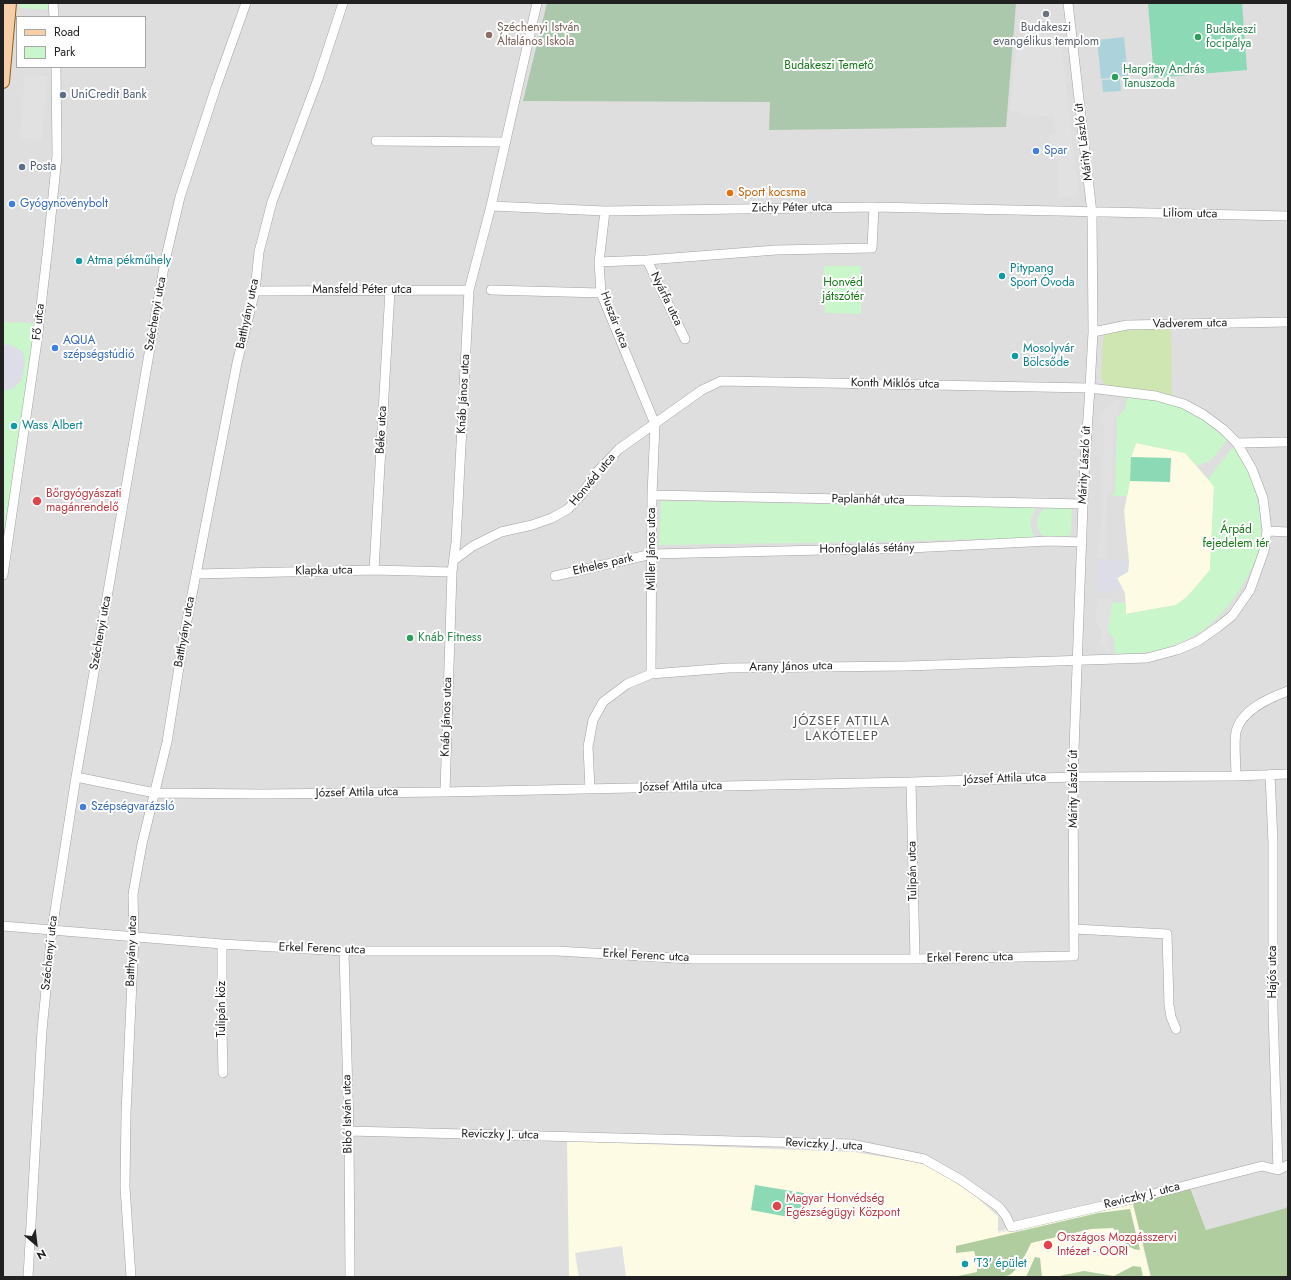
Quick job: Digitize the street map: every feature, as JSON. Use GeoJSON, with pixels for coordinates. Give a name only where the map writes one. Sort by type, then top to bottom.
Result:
{"type":"FeatureCollection","features":[{"type":"Feature","properties":{"kind":"main road"},"geometry":{"type":"LineString","coordinates":[[3,82],[10,3]]}},
{"type":"Feature","properties":{"kind":"street"},"geometry":{"type":"LineString","coordinates":[[53,3],[54,16]]}},
{"type":"Feature","properties":{"kind":"street","name":"Széchenyi utca"},"geometry":{"type":"LineString","coordinates":[[28,1277],[42,1030],[52,930],[76,777],[165,261],[180,197],[216,87],[246,3]]}},
{"type":"Feature","properties":{"kind":"street","name":"Batthyány utca"},"geometry":{"type":"LineString","coordinates":[[131,1277],[125,1187],[126,1113],[134,937],[133,894],[142,844],[167,742],[196,574],[237,363],[254,291],[259,252],[272,202],[318,79],[343,3]]}},
{"type":"Feature","properties":{"kind":"street","name":"Knáb János utca"},"geometry":{"type":"LineString","coordinates":[[445,792],[452,572],[456,542],[469,290],[491,206],[537,3]]}},
{"type":"Feature","properties":{"kind":"street","name":"Márity László út"},"geometry":{"type":"LineString","coordinates":[[1068,3],[1092,213],[1092,332],[1076,660],[1073,777],[1074,929]]}},
{"type":"Feature","properties":{"kind":"street","name":"Fő utca"},"geometry":{"type":"LineString","coordinates":[[3,575],[37,341],[48,246],[57,156],[56,68]]}},
{"type":"Feature","properties":{"kind":"street"},"geometry":{"type":"LineString","coordinates":[[376,141],[506,142]]}},
{"type":"Feature","properties":{"kind":"street","name":"Zichy Péter utca"},"geometry":{"type":"LineString","coordinates":[[491,206],[605,210],[874,207],[1092,213]]}},
{"type":"Feature","properties":{"kind":"street"},"geometry":{"type":"LineString","coordinates":[[599,262],[647,260],[776,250],[872,248],[874,207]]}},
{"type":"Feature","properties":{"kind":"street","name":"Huszár utca"},"geometry":{"type":"LineString","coordinates":[[605,210],[599,262],[601,293],[655,424]]}},
{"type":"Feature","properties":{"kind":"street","name":"Liliom utca"},"geometry":{"type":"LineString","coordinates":[[1092,213],[1288,216]]}},
{"type":"Feature","properties":{"kind":"street","name":"Nyárfa utca"},"geometry":{"type":"LineString","coordinates":[[647,260],[684,338]]}},
{"type":"Feature","properties":{"kind":"street","name":"Béke utca"},"geometry":{"type":"LineString","coordinates":[[374,570],[390,290]]}},
{"type":"Feature","properties":{"kind":"street","name":"Mansfeld Péter utca"},"geometry":{"type":"LineString","coordinates":[[254,291],[469,290]]}},
{"type":"Feature","properties":{"kind":"street"},"geometry":{"type":"LineString","coordinates":[[491,290],[601,293]]}},
{"type":"Feature","properties":{"kind":"street","name":"Vadverem utca"},"geometry":{"type":"LineString","coordinates":[[1092,332],[1127,325],[1288,322]]}},
{"type":"Feature","properties":{"kind":"street","name":"Konth Miklós utca"},"geometry":{"type":"LineString","coordinates":[[702,390],[721,381],[1090,388],[1156,396],[1184,404],[1204,415],[1223,429],[1237,443],[1252,469],[1263,498],[1267,531]]}},
{"type":"Feature","properties":{"kind":"street","name":"Honvéd utca"},"geometry":{"type":"LineString","coordinates":[[454,560],[473,546],[501,532],[532,525],[552,518],[568,509],[582,494],[597,472],[619,449],[702,390]]}},
{"type":"Feature","properties":{"kind":"street","name":"Miller János utca"},"geometry":{"type":"LineString","coordinates":[[651,674],[652,495],[655,424]]}},
{"type":"Feature","properties":{"kind":"street"},"geometry":{"type":"LineString","coordinates":[[1237,443],[1288,442]]}},
{"type":"Feature","properties":{"kind":"street","name":"Paplanhát utca"},"geometry":{"type":"LineString","coordinates":[[652,495],[1083,504]]}},
{"type":"Feature","properties":{"kind":"street"},"geometry":{"type":"LineString","coordinates":[[1267,531],[1288,532]]}},
{"type":"Feature","properties":{"kind":"street","name":"Arany János utca"},"geometry":{"type":"LineString","coordinates":[[590,789],[588,747],[593,720],[603,702],[627,684],[651,674],[728,668],[906,666],[1147,658],[1177,650],[1198,641],[1232,616],[1250,590],[1264,551],[1267,531]]}},
{"type":"Feature","properties":{"kind":"street","name":"Honfoglalás sétány"},"geometry":{"type":"LineString","coordinates":[[652,554],[910,548],[1049,541],[1082,542]]}},
{"type":"Feature","properties":{"kind":"street"},"geometry":{"type":"LineString","coordinates":[[456,542],[473,546]]}},
{"type":"Feature","properties":{"kind":"street","name":"Etheles park"},"geometry":{"type":"LineString","coordinates":[[555,576],[652,554]]}},
{"type":"Feature","properties":{"kind":"street","name":"Klapka utca"},"geometry":{"type":"LineString","coordinates":[[196,574],[374,570],[452,572]]}},
{"type":"Feature","properties":{"kind":"street"},"geometry":{"type":"LineString","coordinates":[[1236,776],[1236,733],[1240,722],[1249,712],[1274,696],[1288,691]]}},
{"type":"Feature","properties":{"kind":"street","name":"Hajós utca"},"geometry":{"type":"LineString","coordinates":[[1270,774],[1273,843],[1273,1010],[1278,1170]]}},
{"type":"Feature","properties":{"kind":"street","name":"József Attila utca"},"geometry":{"type":"LineString","coordinates":[[76,777],[154,793],[263,794],[445,792],[1073,777],[1236,776],[1288,774]]}},
{"type":"Feature","properties":{"kind":"street","name":"Tulipán utca"},"geometry":{"type":"LineString","coordinates":[[911,782],[915,959]]}},
{"type":"Feature","properties":{"kind":"street","name":"Erkel Ferenc utca"},"geometry":{"type":"LineString","coordinates":[[3,926],[222,944],[344,951],[557,951],[692,959],[915,959],[1074,956],[1074,929]]}},
{"type":"Feature","properties":{"kind":"street"},"geometry":{"type":"LineString","coordinates":[[1074,929],[1167,934],[1168,1005],[1176,1029]]}},
{"type":"Feature","properties":{"kind":"street","name":"Tulipán köz"},"geometry":{"type":"LineString","coordinates":[[222,944],[223,1073]]}},
{"type":"Feature","properties":{"kind":"street","name":"Bibó István utca"},"geometry":{"type":"LineString","coordinates":[[344,951],[349,1132],[350,1277]]}},
{"type":"Feature","properties":{"kind":"street","name":"Reviczky J. utca"},"geometry":{"type":"LineString","coordinates":[[349,1132],[851,1144],[924,1159],[961,1180],[999,1207],[1006,1216],[1011,1227],[1133,1199],[1262,1166],[1278,1170]]}},
{"type":"Feature","properties":{"kind":"street"},"geometry":{"type":"LineString","coordinates":[[1278,1170],[1288,1165]]}},
{"type":"Feature","properties":{"kind":"shaded area"},"geometry":{"type":"Polygon","coordinates":[[[3,3],[1288,3],[1288,1203],[1286,1208],[1206,1230],[1191,1187],[989,1233],[726,1277],[3,1277],[3,3]]]}},
{"type":"Feature","properties":{"kind":"shaded area"},"geometry":{"type":"Polygon","coordinates":[[[1024,29],[1038,29],[1043,34],[1060,36],[1079,196],[1059,198],[1058,159],[1051,159],[1050,134],[1056,134],[1054,116],[1020,117],[1020,111],[1010,111],[1016,49],[1021,49],[1024,29]]]}},
{"type":"Feature","properties":{"kind":"shaded area"},"geometry":{"type":"Polygon","coordinates":[[[25,75],[47,76],[42,140],[20,138],[25,75]]]}},
{"type":"Feature","properties":{"kind":"shaded area"},"geometry":{"type":"Polygon","coordinates":[[[9,344],[23,352],[25,362],[22,380],[14,388],[10,390],[3,390],[3,346],[9,344]]]}},
{"type":"Feature","properties":{"kind":"shaded area"},"geometry":{"type":"Polygon","coordinates":[[[1114,400],[1119,400],[1118,415],[1114,419],[1112,492],[1107,496],[1105,558],[1098,559],[1102,513],[1104,426],[1100,420],[1100,413],[1103,413],[1103,410],[1107,409],[1107,407],[1110,407],[1110,403],[1114,403],[1114,400]]]}},
{"type":"Feature","properties":{"kind":"shaded area"},"geometry":{"type":"Polygon","coordinates":[[[1136,443],[1185,453],[1214,486],[1210,570],[1187,597],[1176,605],[1126,614],[1125,593],[1117,578],[1128,571],[1129,561],[1124,511],[1130,481],[1131,457],[1136,443]]]}},
{"type":"Feature","properties":{"kind":"shaded area"},"geometry":{"type":"Polygon","coordinates":[[[1098,559],[1129,561],[1128,572],[1117,578],[1122,588],[1109,592],[1097,593],[1098,559]]]}},
{"type":"Feature","properties":{"kind":"shaded area"},"geometry":{"type":"Polygon","coordinates":[[[1113,598],[1107,636],[1110,654],[1099,642],[1102,632],[1096,624],[1097,599],[1113,598]]]}},
{"type":"Feature","properties":{"kind":"shaded area","name":"Magyar Honvédség Egészségügyi Központ"},"geometry":{"type":"Polygon","coordinates":[[[567,1141],[854,1152],[922,1163],[974,1195],[998,1216],[998,1233],[1012,1230],[1018,1235],[1023,1233],[1018,1229],[1132,1200],[1150,1277],[569,1277],[567,1141]]]}},
{"type":"Feature","properties":{"kind":"shaded area"},"geometry":{"type":"Polygon","coordinates":[[[622,1246],[626,1277],[579,1277],[575,1253],[622,1246]]]}},
{"type":"Feature","properties":{"kind":"green space"},"geometry":{"type":"Polygon","coordinates":[[[20,3],[48,3],[47,10],[20,8],[20,3]]]}},
{"type":"Feature","properties":{"kind":"green space","name":"Budakeszi Temető"},"geometry":{"type":"Polygon","coordinates":[[[547,3],[1016,3],[1006,127],[769,130],[770,102],[523,101],[547,3]]]}},
{"type":"Feature","properties":{"kind":"green space","name":"Budakeszi focipálya"},"geometry":{"type":"Polygon","coordinates":[[[1148,3],[1242,3],[1247,70],[1154,78],[1148,3]]]}},
{"type":"Feature","properties":{"kind":"green space","name":"Honvéd játszótér"},"geometry":{"type":"Polygon","coordinates":[[[824,266],[861,266],[861,314],[825,313],[824,266]]]}},
{"type":"Feature","properties":{"kind":"green space"},"geometry":{"type":"Polygon","coordinates":[[[3,322],[39,323],[3,575],[3,322]]]}},
{"type":"Feature","properties":{"kind":"green space"},"geometry":{"type":"Polygon","coordinates":[[[1171,328],[1172,396],[1107,386],[1101,379],[1103,342],[1107,333],[1113,330],[1171,328]]]}},
{"type":"Feature","properties":{"kind":"green space"},"geometry":{"type":"Polygon","coordinates":[[[1128,395],[1162,400],[1189,411],[1205,421],[1227,440],[1211,460],[1197,466],[1185,453],[1136,443],[1131,457],[1130,481],[1127,496],[1111,496],[1115,492],[1117,417],[1125,409],[1128,395]]]}},
{"type":"Feature","properties":{"kind":"green space","name":"Árpád fejedelem tér"},"geometry":{"type":"Polygon","coordinates":[[[1234,446],[1246,465],[1252,479],[1258,503],[1261,535],[1256,559],[1250,572],[1227,607],[1205,629],[1180,643],[1157,651],[1115,654],[1114,639],[1107,631],[1112,602],[1126,603],[1126,614],[1176,605],[1187,597],[1210,570],[1214,487],[1208,479],[1234,446]]]}},
{"type":"Feature","properties":{"kind":"green space"},"geometry":{"type":"Polygon","coordinates":[[[1131,457],[1171,458],[1170,482],[1130,481],[1131,457]]]}},
{"type":"Feature","properties":{"kind":"green space"},"geometry":{"type":"Polygon","coordinates":[[[661,501],[1036,508],[1031,519],[1032,530],[1035,538],[659,545],[661,501]]]}},
{"type":"Feature","properties":{"kind":"green space"},"geometry":{"type":"Polygon","coordinates":[[[1048,506],[1066,507],[1072,510],[1071,534],[1065,537],[1046,537],[1042,534],[1037,526],[1037,521],[1041,512],[1048,506]]]}},
{"type":"Feature","properties":{"kind":"green space"},"geometry":{"type":"Polygon","coordinates":[[[755,1185],[804,1193],[799,1219],[751,1210],[755,1185]]]}},
{"type":"Feature","properties":{"kind":"green space"},"geometry":{"type":"Polygon","coordinates":[[[1190,1187],[1206,1230],[1286,1208],[1288,1203],[1288,1277],[1151,1277],[1132,1200],[1190,1187]]]}},
{"type":"Feature","properties":{"kind":"green space"},"geometry":{"type":"Polygon","coordinates":[[[1130,1209],[1140,1250],[1131,1248],[1113,1228],[1091,1229],[1031,1243],[1018,1267],[1007,1276],[953,1277],[977,1272],[977,1262],[974,1251],[956,1253],[956,1246],[1098,1213],[1130,1209]]]}},
{"type":"Feature","properties":{"kind":"green space"},"geometry":{"type":"Polygon","coordinates":[[[1035,1257],[1040,1258],[1042,1277],[1026,1277],[1035,1257]]]}},
{"type":"Feature","properties":{"kind":"green space"},"geometry":{"type":"Polygon","coordinates":[[[1133,1266],[1141,1267],[1143,1277],[1054,1277],[1084,1271],[1114,1276],[1133,1266]]]}},
{"type":"Feature","properties":{"kind":"water"},"geometry":{"type":"Polygon","coordinates":[[[1124,37],[1128,76],[1101,79],[1097,40],[1124,37]]]}},
{"type":"Feature","properties":{"kind":"water"},"geometry":{"type":"Polygon","coordinates":[[[1120,79],[1121,91],[1103,92],[1102,80],[1120,79]]]}},
{"type":"Feature","properties":{"kind":"place","name":"Budakeszi evangélikus templom"},"geometry":{"type":"Point","coordinates":[1046,14]}},
{"type":"Feature","properties":{"kind":"place","name":"Széchenyi István Általános Iskola"},"geometry":{"type":"Point","coordinates":[489,35]}},
{"type":"Feature","properties":{"kind":"place","name":"Budakeszi focipálya"},"geometry":{"type":"Point","coordinates":[1198,37]}},
{"type":"Feature","properties":{"kind":"place","name":"Hargitay András Tanuszoda"},"geometry":{"type":"Point","coordinates":[1115,77]}},
{"type":"Feature","properties":{"kind":"place","name":"UniCredit Bank"},"geometry":{"type":"Point","coordinates":[63,95]}},
{"type":"Feature","properties":{"kind":"place","name":"Spar"},"geometry":{"type":"Point","coordinates":[1036,151]}},
{"type":"Feature","properties":{"kind":"place","name":"Posta"},"geometry":{"type":"Point","coordinates":[22,167]}},
{"type":"Feature","properties":{"kind":"place","name":"Sport kocsma"},"geometry":{"type":"Point","coordinates":[730,193]}},
{"type":"Feature","properties":{"kind":"place","name":"Gyógynövénybolt"},"geometry":{"type":"Point","coordinates":[12,204]}},
{"type":"Feature","properties":{"kind":"place","name":"Atma pékműhely"},"geometry":{"type":"Point","coordinates":[79,261]}},
{"type":"Feature","properties":{"kind":"place","name":"Pitypang Sport Óvoda"},"geometry":{"type":"Point","coordinates":[1002,276]}},
{"type":"Feature","properties":{"kind":"place","name":"AQUA szépségstúdió"},"geometry":{"type":"Point","coordinates":[55,348]}},
{"type":"Feature","properties":{"kind":"place","name":"Mosolyvár Bölcsőde"},"geometry":{"type":"Point","coordinates":[1015,356]}},
{"type":"Feature","properties":{"kind":"place","name":"Wass Albert"},"geometry":{"type":"Point","coordinates":[14,426]}},
{"type":"Feature","properties":{"kind":"place","name":"Bőrgyógyászati magánrendelő"},"geometry":{"type":"Point","coordinates":[37,501]}},
{"type":"Feature","properties":{"kind":"place","name":"Knáb Fitness"},"geometry":{"type":"Point","coordinates":[410,638]}},
{"type":"Feature","properties":{"kind":"place","name":"Szépségvarázsló"},"geometry":{"type":"Point","coordinates":[83,807]}},
{"type":"Feature","properties":{"kind":"place","name":"Magyar Honvédség Egészségügyi Központ"},"geometry":{"type":"Point","coordinates":[777,1206]}},
{"type":"Feature","properties":{"kind":"place","name":"Országos Mozgásszervi Intézet - OORI"},"geometry":{"type":"Point","coordinates":[1048,1245]}},
{"type":"Feature","properties":{"kind":"place","name":"'T3' épület"},"geometry":{"type":"Point","coordinates":[965,1264]}},
{"type":"Feature","properties":{"kind":"district","name":"JÓZSEF ATTILA LAKÓTELEP"},"geometry":{"type":"Point","coordinates":[842,730]}}]}
